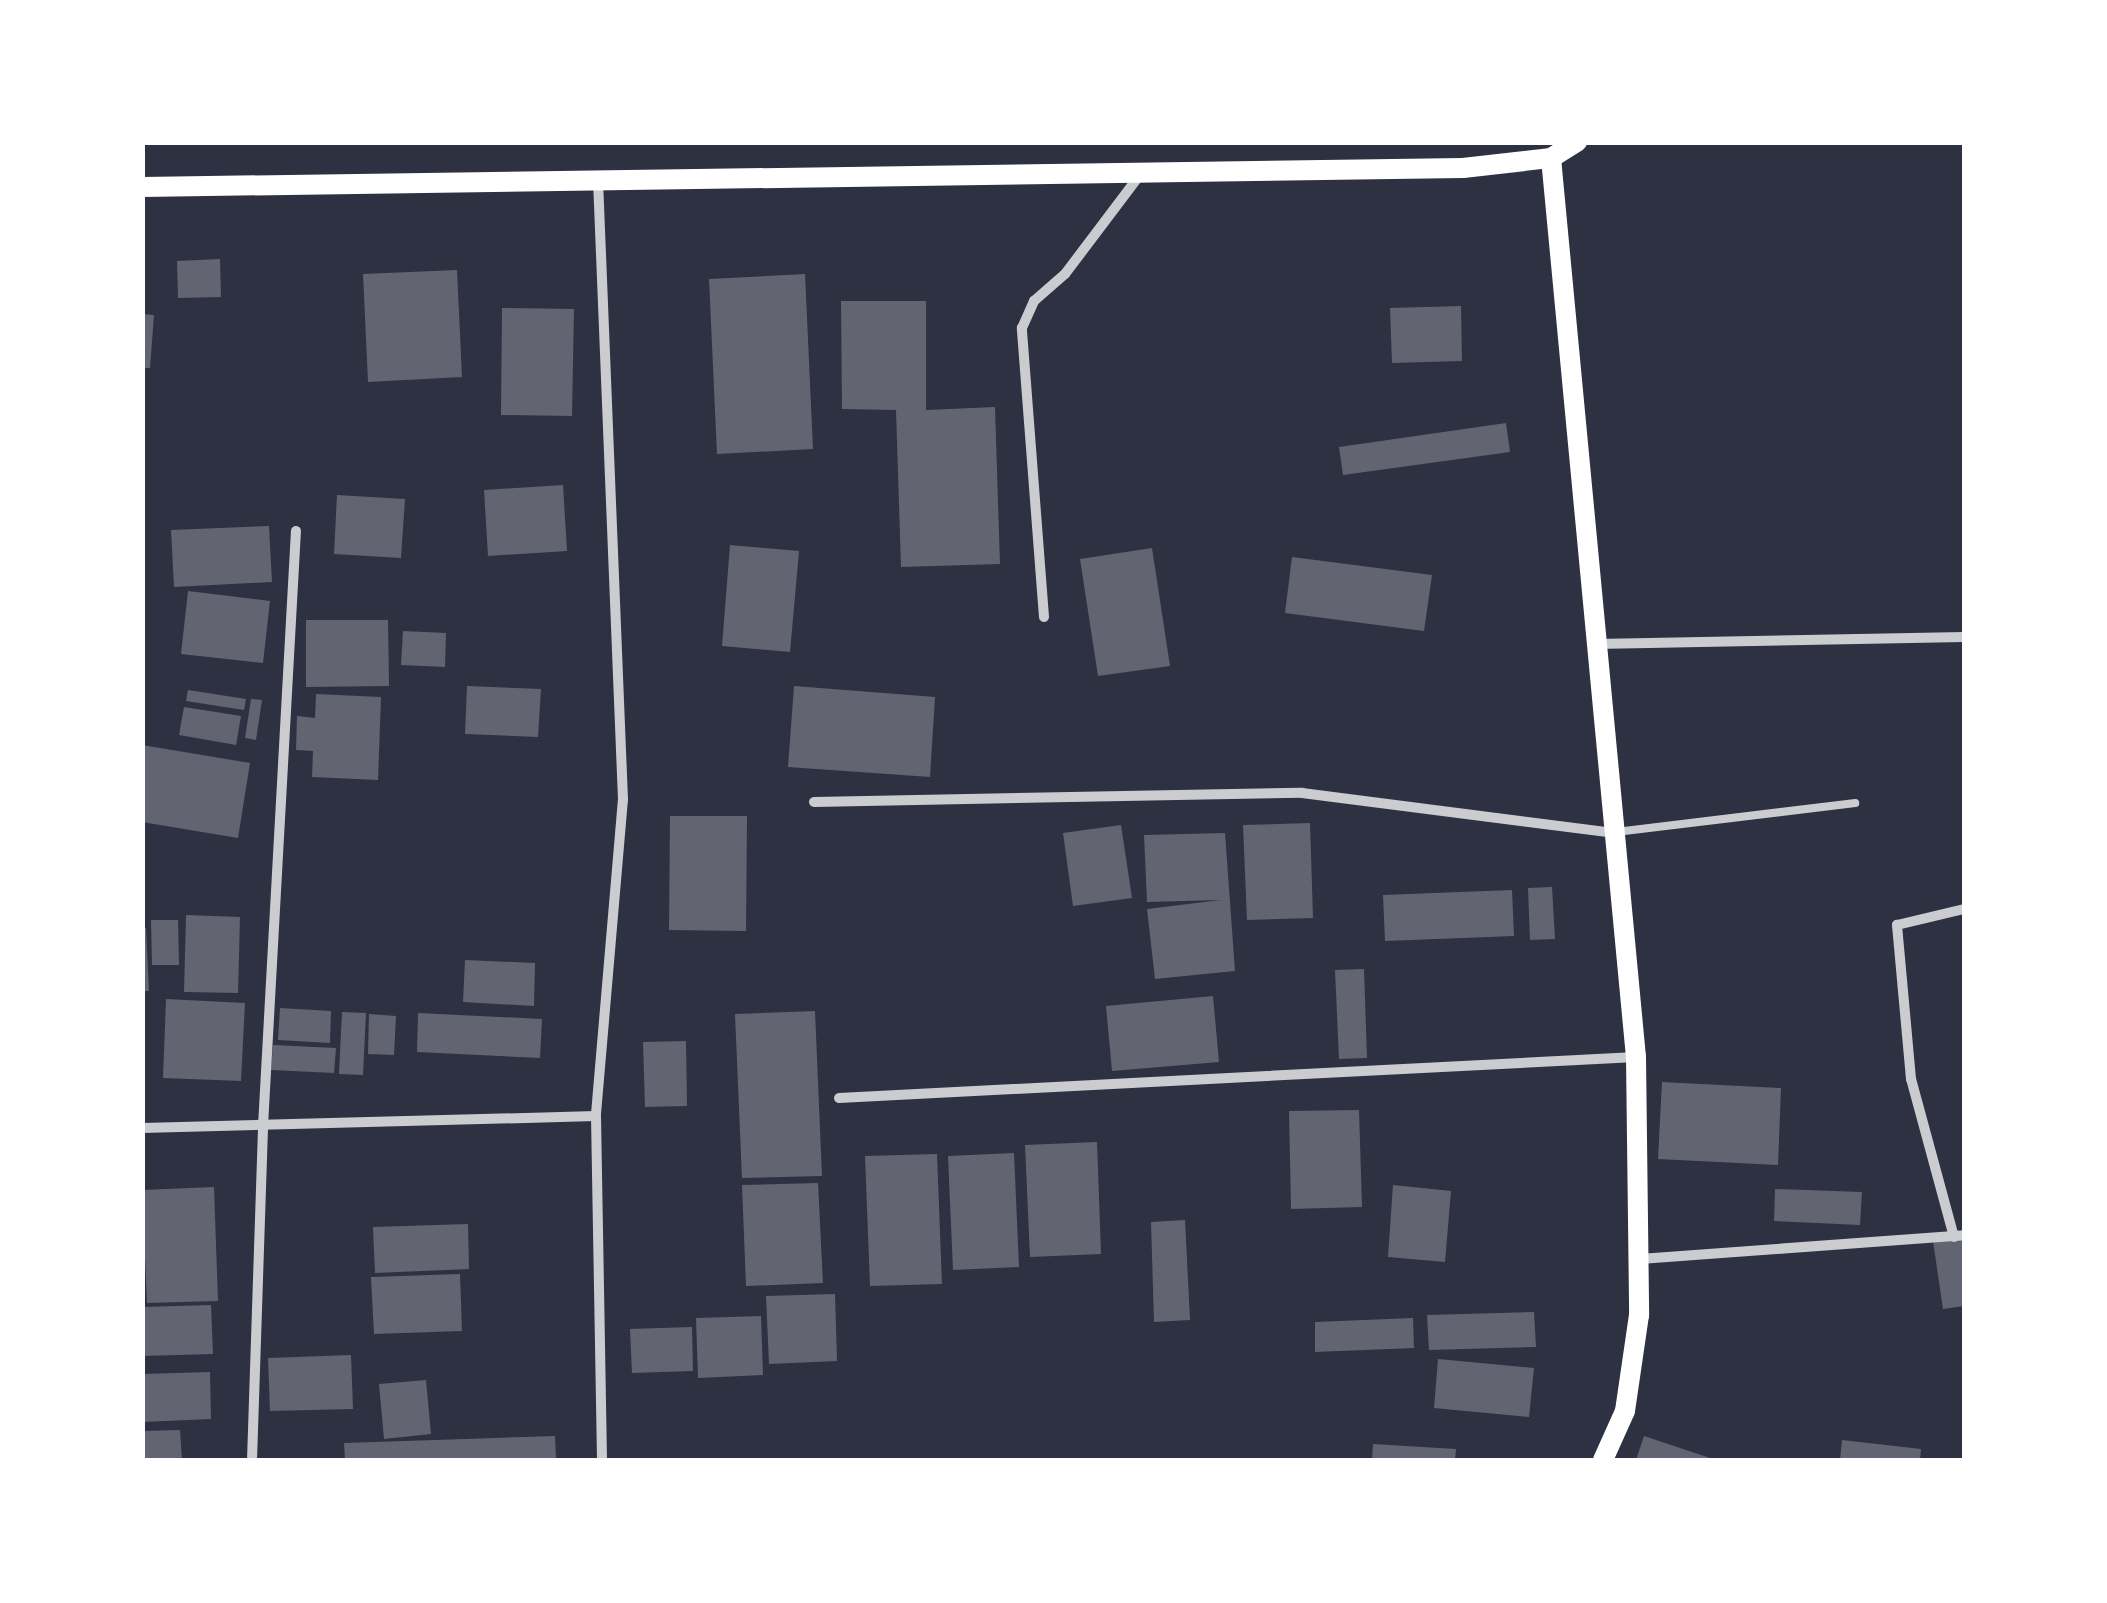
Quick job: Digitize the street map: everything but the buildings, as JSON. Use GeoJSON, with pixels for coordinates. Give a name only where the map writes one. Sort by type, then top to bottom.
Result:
{"type":"FeatureCollection","features":[{"type":"Feature","properties":{"kind":"main road"},"geometry":{"type":"LineString","coordinates":[[142,187],[1463,168],[1551,158],[1577,142]]}},
{"type":"Feature","properties":{"kind":"main road"},"geometry":{"type":"LineString","coordinates":[[1551,158],[1636,1057],[1640,1258],[1625,1411],[1603,1460]]}},
{"type":"Feature","properties":{"kind":"street"},"geometry":{"type":"LineString","coordinates":[[1044,617],[1022,328],[1034,301],[1065,274],[1143,170]]}},
{"type":"Feature","properties":{"kind":"street"},"geometry":{"type":"LineString","coordinates":[[598,180],[623,800],[596,1116],[602,1460]]}},
{"type":"Feature","properties":{"kind":"street"},"geometry":{"type":"LineString","coordinates":[[252,1460],[263,1126],[296,531]]}},
{"type":"Feature","properties":{"kind":"street"},"geometry":{"type":"LineString","coordinates":[[1594,644],[1964,637]]}},
{"type":"Feature","properties":{"kind":"street"},"geometry":{"type":"LineString","coordinates":[[814,802],[1302,793],[1613,833]]}},
{"type":"Feature","properties":{"kind":"street"},"geometry":{"type":"LineString","coordinates":[[1640,1258],[1960,1236],[1908,1064],[1897,925],[1964,909]]}},
{"type":"Feature","properties":{"kind":"street"},"geometry":{"type":"LineString","coordinates":[[840,1098],[1636,1057]]}},
{"type":"Feature","properties":{"kind":"street"},"geometry":{"type":"LineString","coordinates":[[142,1128],[596,1116]]}},
{"type":"Feature","properties":{"kind":"lane"},"geometry":{"type":"LineString","coordinates":[[1613,833],[1854,803]]}}]}
